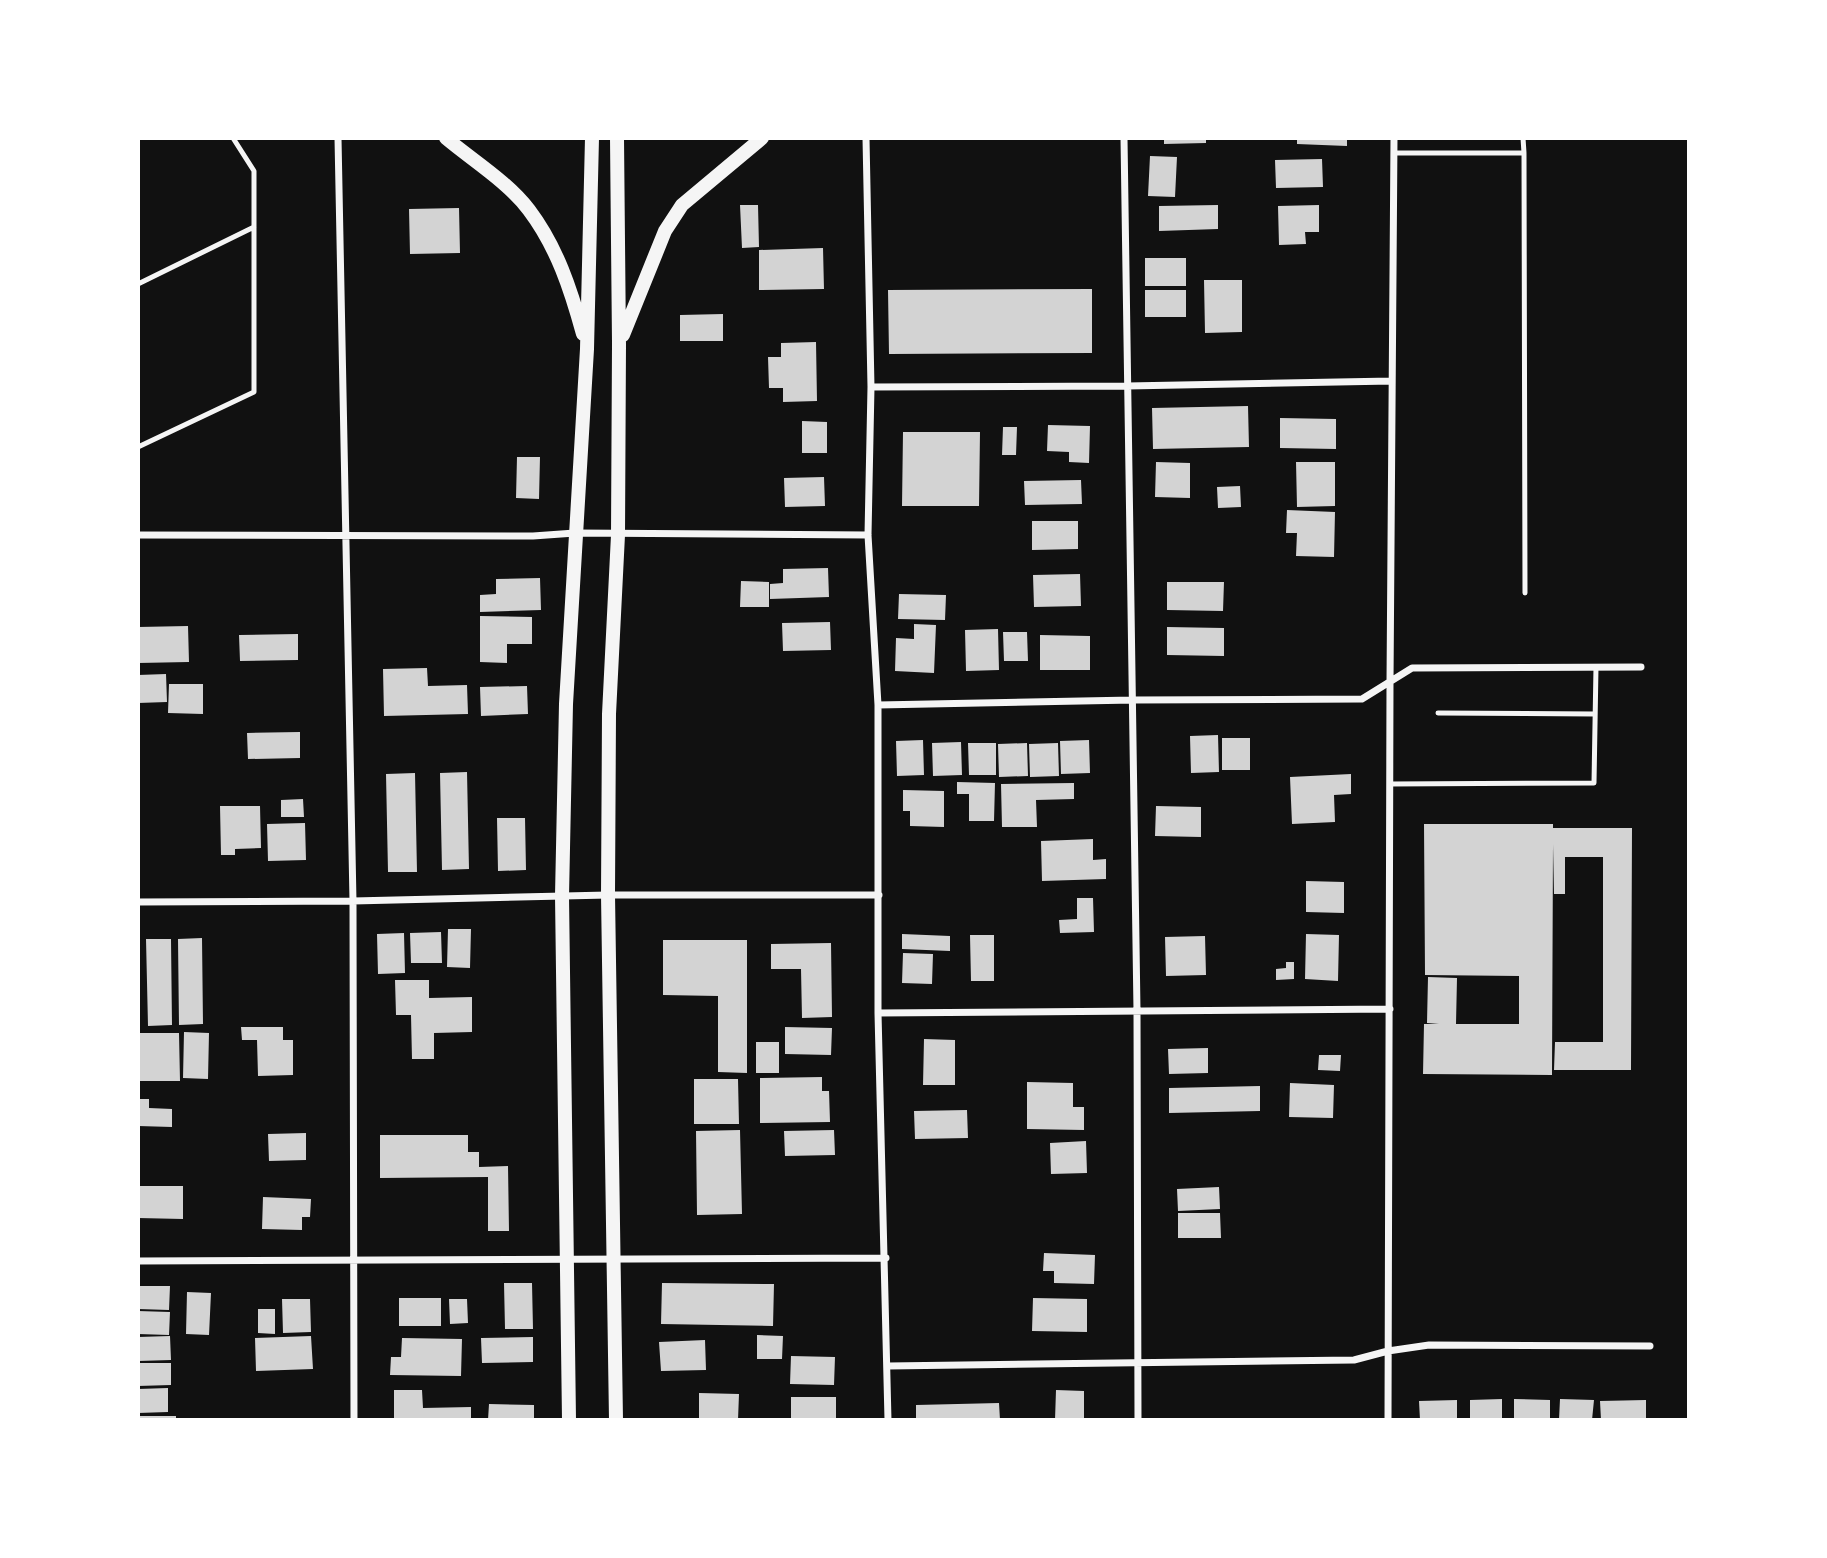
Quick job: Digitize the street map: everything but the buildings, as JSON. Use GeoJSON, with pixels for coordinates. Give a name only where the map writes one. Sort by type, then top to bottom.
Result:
{"type":"FeatureCollection","features":[{"type":"Feature","properties":{"kind":"main road"},"geometry":{"type":"LineString","coordinates":[[446,138],[482,166],[527,208],[550,241],[570,289],[587,349]]}},
{"type":"Feature","properties":{"kind":"main road"},"geometry":{"type":"LineString","coordinates":[[569,1420],[562,896],[566,704],[587,349],[592,138]]}},
{"type":"Feature","properties":{"kind":"main road"},"geometry":{"type":"LineString","coordinates":[[616,1420],[608,895],[609,714],[618,535],[620,344],[617,138]]}},
{"type":"Feature","properties":{"kind":"main road"},"geometry":{"type":"LineString","coordinates":[[620,344],[665,231],[682,205],[762,138]]}},
{"type":"Feature","properties":{"kind":"street"},"geometry":{"type":"LineString","coordinates":[[338,138],[353,901],[354,1420]]}},
{"type":"Feature","properties":{"kind":"street"},"geometry":{"type":"LineString","coordinates":[[866,138],[871,387],[868,535],[878,705],[878,1013],[888,1420]]}},
{"type":"Feature","properties":{"kind":"street"},"geometry":{"type":"LineString","coordinates":[[1124,138],[1137,1010],[1138,1420]]}},
{"type":"Feature","properties":{"kind":"street"},"geometry":{"type":"LineString","coordinates":[[1388,1420],[1394,138]]}},
{"type":"Feature","properties":{"kind":"street"},"geometry":{"type":"LineString","coordinates":[[871,387],[1392,381]]}},
{"type":"Feature","properties":{"kind":"street"},"geometry":{"type":"LineString","coordinates":[[138,535],[868,535]]}},
{"type":"Feature","properties":{"kind":"street"},"geometry":{"type":"LineString","coordinates":[[878,705],[1362,699],[1412,668],[1641,667]]}},
{"type":"Feature","properties":{"kind":"street"},"geometry":{"type":"LineString","coordinates":[[138,902],[353,901],[608,895],[879,895]]}},
{"type":"Feature","properties":{"kind":"street"},"geometry":{"type":"LineString","coordinates":[[878,1013],[1390,1009]]}},
{"type":"Feature","properties":{"kind":"street"},"geometry":{"type":"LineString","coordinates":[[138,1261],[886,1258]]}},
{"type":"Feature","properties":{"kind":"street"},"geometry":{"type":"LineString","coordinates":[[888,1366],[1354,1360],[1388,1351],[1429,1345],[1650,1346]]}},
{"type":"Feature","properties":{"kind":"lane"},"geometry":{"type":"LineString","coordinates":[[138,447],[254,392],[254,171],[233,138]]}},
{"type":"Feature","properties":{"kind":"lane"},"geometry":{"type":"LineString","coordinates":[[1524,138],[1525,593]]}},
{"type":"Feature","properties":{"kind":"lane"},"geometry":{"type":"LineString","coordinates":[[1394,153],[1524,153]]}},
{"type":"Feature","properties":{"kind":"lane"},"geometry":{"type":"LineString","coordinates":[[138,284],[254,227]]}},
{"type":"Feature","properties":{"kind":"lane"},"geometry":{"type":"LineString","coordinates":[[1390,784],[1594,783],[1596,667]]}},
{"type":"Feature","properties":{"kind":"lane"},"geometry":{"type":"LineString","coordinates":[[1438,713],[1595,714]]}}]}
